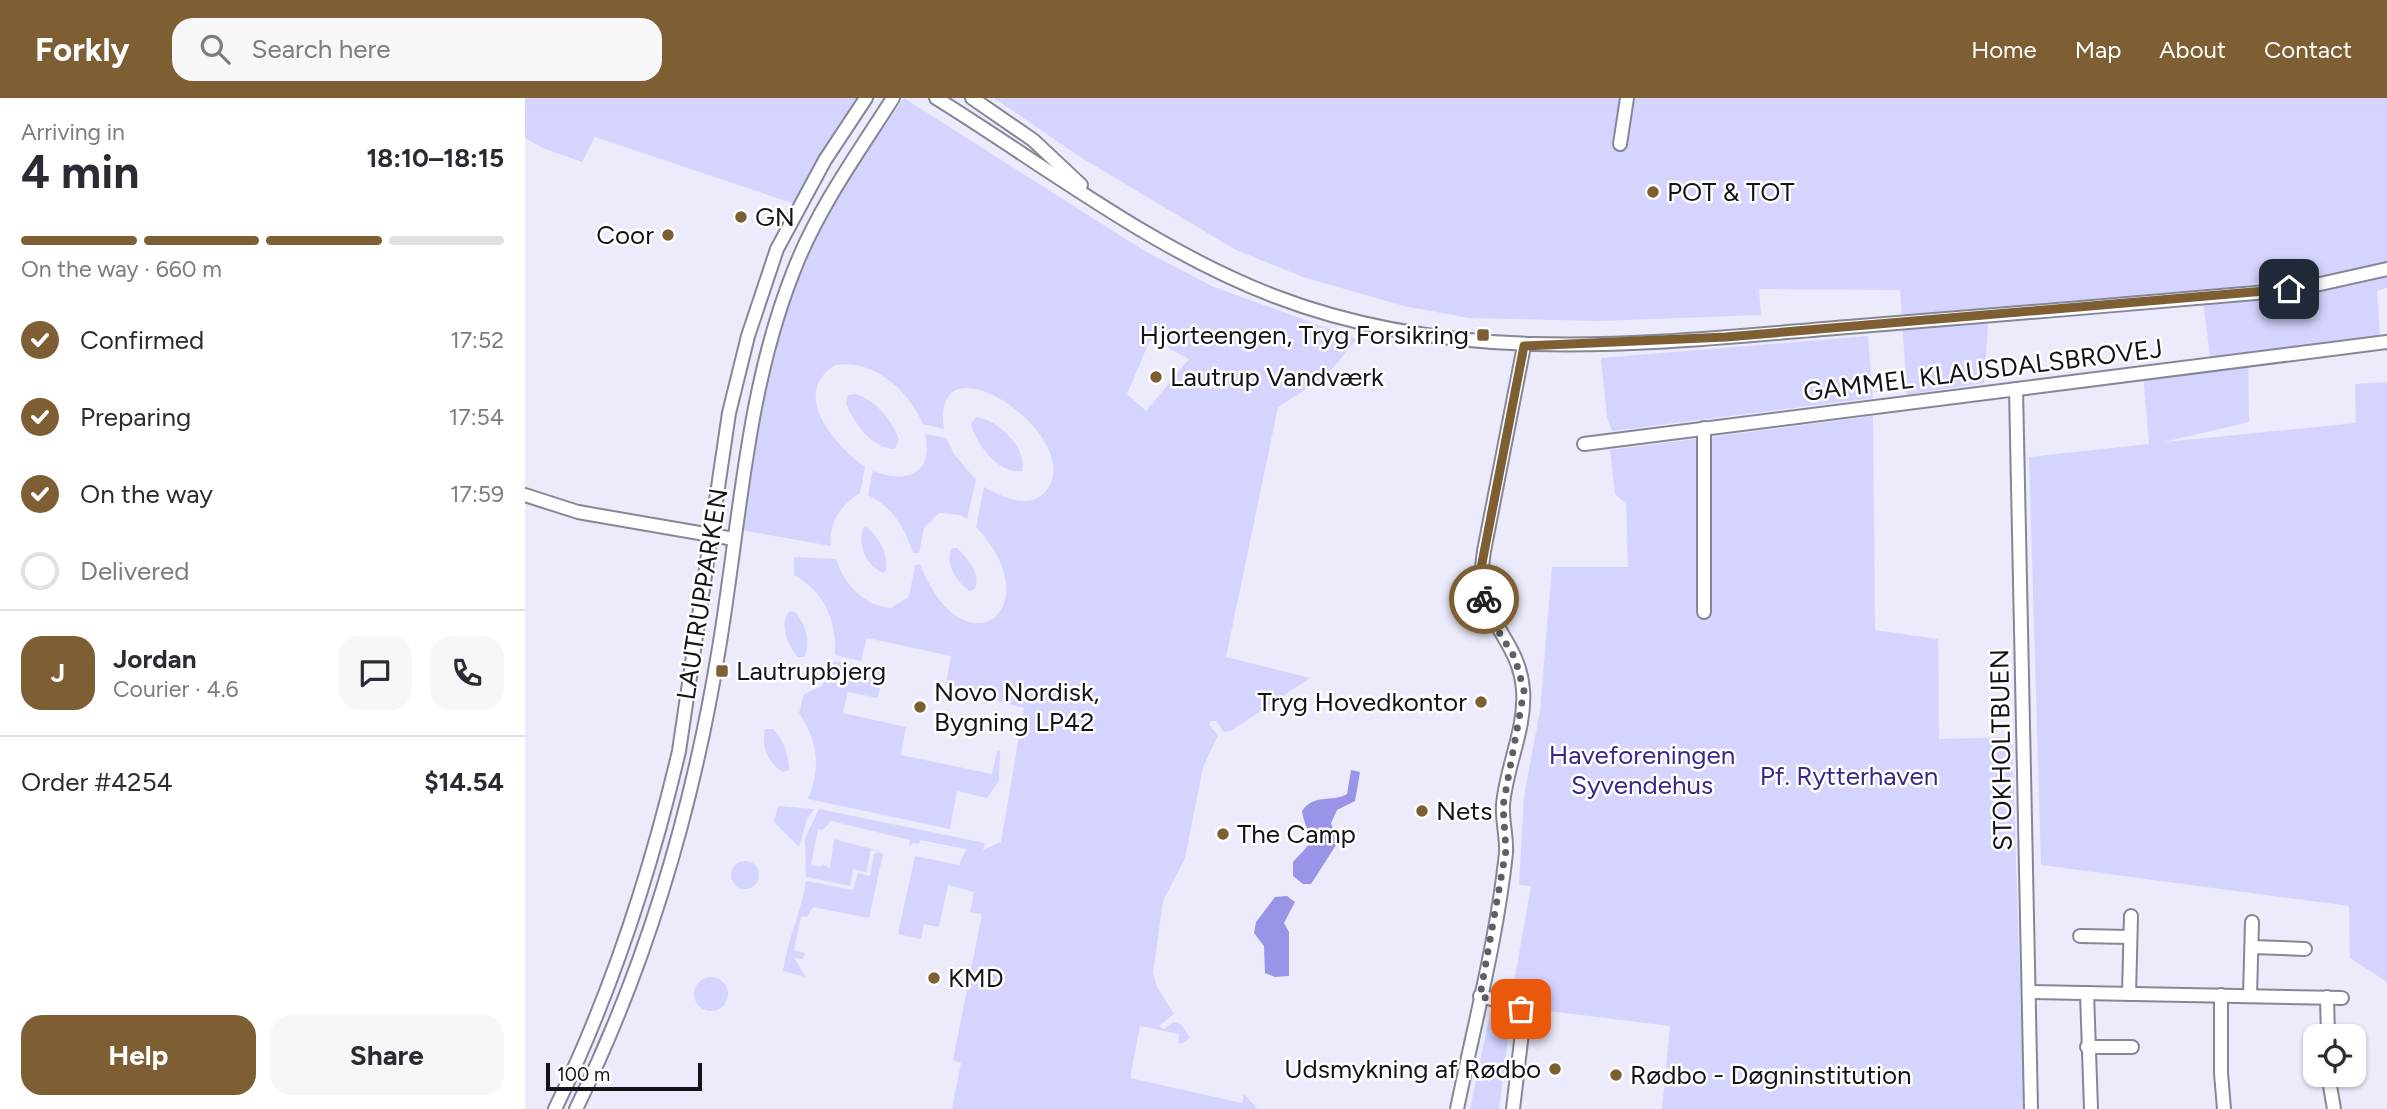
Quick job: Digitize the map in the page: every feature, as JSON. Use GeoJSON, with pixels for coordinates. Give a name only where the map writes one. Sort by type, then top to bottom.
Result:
{"type":"FeatureCollection","features":[{"type":"Feature","properties":{"kind":"street","name":"LAUTRUPPARKEN"},"geometry":{"type":"LineString","coordinates":[[555,1109],[589,1037],[630,929],[668,800],[679,751],[729,413],[760,295],[777,249],[803,199],[866,98]]}},
{"type":"Feature","properties":{"kind":"street","name":"LAUTRUPPARKEN"},"geometry":{"type":"LineString","coordinates":[[576,1109],[618,1016],[668,871],[709,703],[756,401],[776,323],[793,270],[831,194],[894,98]]}},
{"type":"Feature","properties":{"kind":"street"},"geometry":{"type":"LineString","coordinates":[[936,98],[1107,209],[1235,280],[1303,307],[1413,335],[1524,346],[1726,337],[2254,293],[2311,286],[2387,269]]}},
{"type":"Feature","properties":{"kind":"street"},"geometry":{"type":"LineString","coordinates":[[972,98],[1033,140],[1107,209]]}},
{"type":"Feature","properties":{"kind":"street"},"geometry":{"type":"LineString","coordinates":[[1620,144],[1627,98]]}},
{"type":"Feature","properties":{"kind":"street","name":"GAMMEL KLAUSDALSBROVEJ"},"geometry":{"type":"LineString","coordinates":[[1584,444],[2387,342]]}},
{"type":"Feature","properties":{"kind":"street"},"geometry":{"type":"LineString","coordinates":[[1457,1109],[1506,850],[1503,806],[1524,691],[1515,658],[1494,624],[1480,583],[1524,346]]}},
{"type":"Feature","properties":{"kind":"street","name":"STOKHOLTBUEN"},"geometry":{"type":"LineString","coordinates":[[2015,389],[2031,1109]]}},
{"type":"Feature","properties":{"kind":"street"},"geometry":{"type":"LineString","coordinates":[[1703,428],[1704,612]]}},
{"type":"Feature","properties":{"kind":"street"},"geometry":{"type":"LineString","coordinates":[[525,495],[578,512],[734,539]]}},
{"type":"Feature","properties":{"kind":"street"},"geometry":{"type":"LineString","coordinates":[[2129,994],[2131,916]]}},
{"type":"Feature","properties":{"kind":"street"},"geometry":{"type":"LineString","coordinates":[[2251,996],[2252,922]]}},
{"type":"Feature","properties":{"kind":"street"},"geometry":{"type":"LineString","coordinates":[[2080,936],[2130,937]]}},
{"type":"Feature","properties":{"kind":"street"},"geometry":{"type":"LineString","coordinates":[[2252,947],[2305,949]]}},
{"type":"Feature","properties":{"kind":"street"},"geometry":{"type":"LineString","coordinates":[[2028,992],[2342,998]]}},
{"type":"Feature","properties":{"kind":"street"},"geometry":{"type":"LineString","coordinates":[[2087,993],[2091,1109]]}},
{"type":"Feature","properties":{"kind":"street"},"geometry":{"type":"LineString","coordinates":[[2221,995],[2224,1109]]}},
{"type":"Feature","properties":{"kind":"street"},"geometry":{"type":"LineString","coordinates":[[1480,996],[1515,1005],[1524,1016],[1513,1109]]}},
{"type":"Feature","properties":{"kind":"street"},"geometry":{"type":"LineString","coordinates":[[2327,998],[2328,1024]]}},
{"type":"Feature","properties":{"kind":"street"},"geometry":{"type":"LineString","coordinates":[[2087,1047],[2132,1048]]}},
{"type":"Feature","properties":{"kind":"street"},"geometry":{"type":"LineString","coordinates":[[2330,1087],[2334,1109]]}},
{"type":"Feature","properties":{"kind":"green space"},"geometry":{"type":"Polygon","coordinates":[[[525,98],[859,98],[795,204],[595,137],[582,162],[545,149],[525,138],[525,98]]]}},
{"type":"Feature","properties":{"kind":"green space"},"geometry":{"type":"Polygon","coordinates":[[[904,98],[1143,250],[1214,287],[1357,339],[1323,380],[1321,387],[1311,386],[1278,407],[1226,657],[1310,678],[1231,731],[1224,732],[1216,721],[1211,721],[1209,725],[1218,735],[1203,767],[1185,858],[1163,901],[1153,973],[1157,987],[1174,1014],[1159,1026],[1164,1029],[1174,1022],[1182,1025],[1190,1038],[1182,1044],[1178,1043],[1179,1034],[1140,1026],[1130,1078],[1242,1103],[1244,1094],[1258,1109],[952,1109],[961,1063],[953,1060],[982,914],[970,912],[974,892],[948,885],[939,927],[924,924],[921,939],[898,934],[915,856],[959,865],[966,849],[920,840],[919,844],[913,843],[909,846],[910,840],[831,821],[823,830],[818,829],[811,865],[821,867],[822,864],[830,868],[834,839],[883,852],[871,850],[866,872],[853,869],[850,886],[806,877],[805,838],[819,809],[985,843],[983,850],[1001,842],[1024,708],[998,701],[999,695],[946,684],[951,656],[867,638],[861,661],[835,655],[834,631],[827,609],[814,590],[794,575],[794,557],[836,559],[844,577],[856,592],[872,603],[891,608],[909,597],[915,565],[920,564],[938,598],[958,617],[977,623],[993,618],[1004,604],[1006,583],[998,556],[976,527],[984,487],[1014,500],[1030,500],[1044,493],[1053,471],[1047,447],[1030,423],[1007,403],[982,391],[960,389],[946,400],[944,429],[923,424],[917,411],[899,389],[876,372],[849,364],[835,365],[822,377],[816,391],[817,405],[831,433],[853,458],[865,467],[860,493],[837,515],[832,529],[831,546],[741,530],[763,397],[780,325],[800,274],[838,193],[904,98]],[[1162,338],[1150,340],[1127,394],[1146,411],[1189,359],[1170,349],[1162,338]]]}},
{"type":"Feature","properties":{"kind":"green space"},"geometry":{"type":"Polygon","coordinates":[[[994,98],[2387,98],[2387,274],[2384,276],[2387,276],[2387,288],[2377,291],[2380,336],[2248,352],[2249,422],[2164,442],[2356,423],[2355,384],[2387,382],[2387,982],[2350,958],[2349,906],[2041,865],[2029,457],[2149,444],[2143,374],[2210,357],[2202,292],[1989,310],[1984,383],[1907,395],[1900,290],[1759,289],[1761,315],[1599,321],[1469,318],[1404,306],[1303,277],[1236,250],[1080,157],[994,98]]]}},
{"type":"Feature","properties":{"kind":"green space"},"geometry":{"type":"Polygon","coordinates":[[[1868,336],[1873,398],[1612,431],[1607,417],[1601,358],[1868,336]]]}},
{"type":"Feature","properties":{"kind":"green space"},"geometry":{"type":"Polygon","coordinates":[[[856,394],[876,406],[892,425],[899,439],[895,449],[887,448],[871,439],[853,418],[846,403],[848,395],[856,394]]]}},
{"type":"Feature","properties":{"kind":"green space"},"geometry":{"type":"Polygon","coordinates":[[[1873,416],[1875,630],[1938,639],[1939,739],[2012,737],[2024,1109],[1662,1109],[1670,1026],[1540,1010],[1534,998],[1513,988],[1531,886],[1519,885],[1524,796],[1540,711],[1552,567],[1628,567],[1626,504],[1615,494],[1610,450],[1873,416]]]}},
{"type":"Feature","properties":{"kind":"green space"},"geometry":{"type":"Polygon","coordinates":[[[976,417],[993,423],[1010,436],[1020,453],[1022,471],[1005,468],[983,449],[971,424],[976,417]]]}},
{"type":"Feature","properties":{"kind":"green space"},"geometry":{"type":"Polygon","coordinates":[[[925,434],[946,438],[954,454],[976,480],[967,519],[961,515],[939,513],[924,528],[919,553],[913,553],[897,519],[868,495],[873,471],[885,475],[906,476],[921,467],[927,448],[925,434]]]}},
{"type":"Feature","properties":{"kind":"green space"},"geometry":{"type":"Polygon","coordinates":[[[867,527],[884,552],[886,571],[883,573],[872,565],[865,555],[862,535],[863,528],[867,527]]]}},
{"type":"Feature","properties":{"kind":"green space"},"geometry":{"type":"Polygon","coordinates":[[[952,548],[957,548],[975,572],[975,589],[970,591],[953,572],[950,560],[952,548]]]}},
{"type":"Feature","properties":{"kind":"green space"},"geometry":{"type":"Polygon","coordinates":[[[790,611],[799,617],[806,633],[804,657],[798,657],[786,634],[786,616],[790,611]]]}},
{"type":"Feature","properties":{"kind":"green space"},"geometry":{"type":"Polygon","coordinates":[[[834,661],[883,672],[878,698],[848,692],[843,713],[906,727],[901,755],[992,774],[997,752],[1000,751],[999,781],[987,798],[957,791],[950,829],[808,799],[815,777],[814,744],[799,713],[804,694],[822,686],[834,661]]]}},
{"type":"Feature","properties":{"kind":"green space"},"geometry":{"type":"Polygon","coordinates":[[[765,729],[773,729],[783,743],[789,770],[783,772],[778,769],[767,754],[765,729]]]}},
{"type":"Feature","properties":{"kind":"green space"},"geometry":{"type":"Polygon","coordinates":[[[778,806],[814,809],[807,819],[799,847],[774,822],[778,806]]]}},
{"type":"Feature","properties":{"kind":"green space"},"geometry":{"type":"Polygon","coordinates":[[[874,854],[883,854],[869,918],[813,907],[807,917],[801,916],[794,950],[805,953],[803,959],[794,958],[806,977],[783,971],[806,881],[853,890],[858,873],[870,876],[874,854]]]}},
{"type":"Feature","properties":{"kind":"green space"},"geometry":{"type":"Polygon","coordinates":[[[745,861],[755,865],[759,875],[755,885],[745,889],[735,885],[731,875],[735,865],[745,861]]]}},
{"type":"Feature","properties":{"kind":"green space"},"geometry":{"type":"Polygon","coordinates":[[[711,977],[723,982],[728,994],[723,1006],[711,1011],[699,1006],[694,994],[699,982],[711,977]]]}},
{"type":"Feature","properties":{"kind":"green space"},"geometry":{"type":"Polygon","coordinates":[[[1492,1005],[1512,1011],[1517,1018],[1515,1038],[1508,1038],[1499,1109],[1470,1109],[1492,1005]]]}},
{"type":"Feature","properties":{"kind":"shaded area"},"geometry":{"type":"Polygon","coordinates":[[[1351,770],[1360,772],[1355,801],[1337,810],[1331,823],[1338,842],[1311,884],[1303,884],[1293,876],[1293,862],[1308,846],[1311,837],[1302,811],[1312,802],[1347,794],[1351,770]]]}},
{"type":"Feature","properties":{"kind":"shaded area"},"geometry":{"type":"Polygon","coordinates":[[[1287,896],[1295,902],[1284,923],[1289,932],[1289,976],[1275,977],[1265,973],[1264,946],[1254,933],[1256,922],[1275,897],[1287,896]]]}},
{"type":"Feature","properties":{"kind":"way so far"},"geometry":{"type":"LineString","coordinates":[[1484,599],[1494,624],[1515,658],[1524,691],[1503,806],[1506,850],[1499,901],[1480,996],[1521,1009]]}},
{"type":"Feature","properties":{"kind":"place","name":"POT & TOT"},"geometry":{"type":"Point","coordinates":[1653,192]}},
{"type":"Feature","properties":{"kind":"place","name":"GN"},"geometry":{"type":"Point","coordinates":[741,217]}},
{"type":"Feature","properties":{"kind":"place","name":"Coor"},"geometry":{"type":"Point","coordinates":[668,235]}},
{"type":"Feature","properties":{"kind":"place","name":"Hjorteengen, Tryg Forsikring"},"geometry":{"type":"Point","coordinates":[1483,335]}},
{"type":"Feature","properties":{"kind":"place","name":"Lautrup Vandværk"},"geometry":{"type":"Point","coordinates":[1156,377]}},
{"type":"Feature","properties":{"kind":"place","name":"Lautrupbjerg"},"geometry":{"type":"Point","coordinates":[722,671]}},
{"type":"Feature","properties":{"kind":"place","name":"Tryg Hovedkontor"},"geometry":{"type":"Point","coordinates":[1481,702]}},
{"type":"Feature","properties":{"kind":"place","name":"Novo Nordisk, Bygning LP42"},"geometry":{"type":"Point","coordinates":[920,707]}},
{"type":"Feature","properties":{"kind":"place","name":"Nets"},"geometry":{"type":"Point","coordinates":[1422,811]}},
{"type":"Feature","properties":{"kind":"place","name":"The Camp"},"geometry":{"type":"Point","coordinates":[1223,834]}},
{"type":"Feature","properties":{"kind":"place","name":"KMD"},"geometry":{"type":"Point","coordinates":[934,978]}},
{"type":"Feature","properties":{"kind":"place","name":"Udsmykning af Rødbo"},"geometry":{"type":"Point","coordinates":[1555,1069]}},
{"type":"Feature","properties":{"kind":"place","name":"Rødbo - Døgninstitution"},"geometry":{"type":"Point","coordinates":[1616,1075]}},
{"type":"Feature","properties":{"kind":"route"},"geometry":{"type":"LineString","coordinates":[[1484,599],[1480,583],[1482,563],[1524,346],[1599,345],[1726,337],[2289,289]]}},
{"type":"Feature","properties":{"kind":"park label","name":"Haveforeningen Syvendehus"},"geometry":{"type":"Point","coordinates":[1642,770]}},
{"type":"Feature","properties":{"kind":"park label","name":"Pf. Rytterhaven"},"geometry":{"type":"Point","coordinates":[1849,776]}}]}
